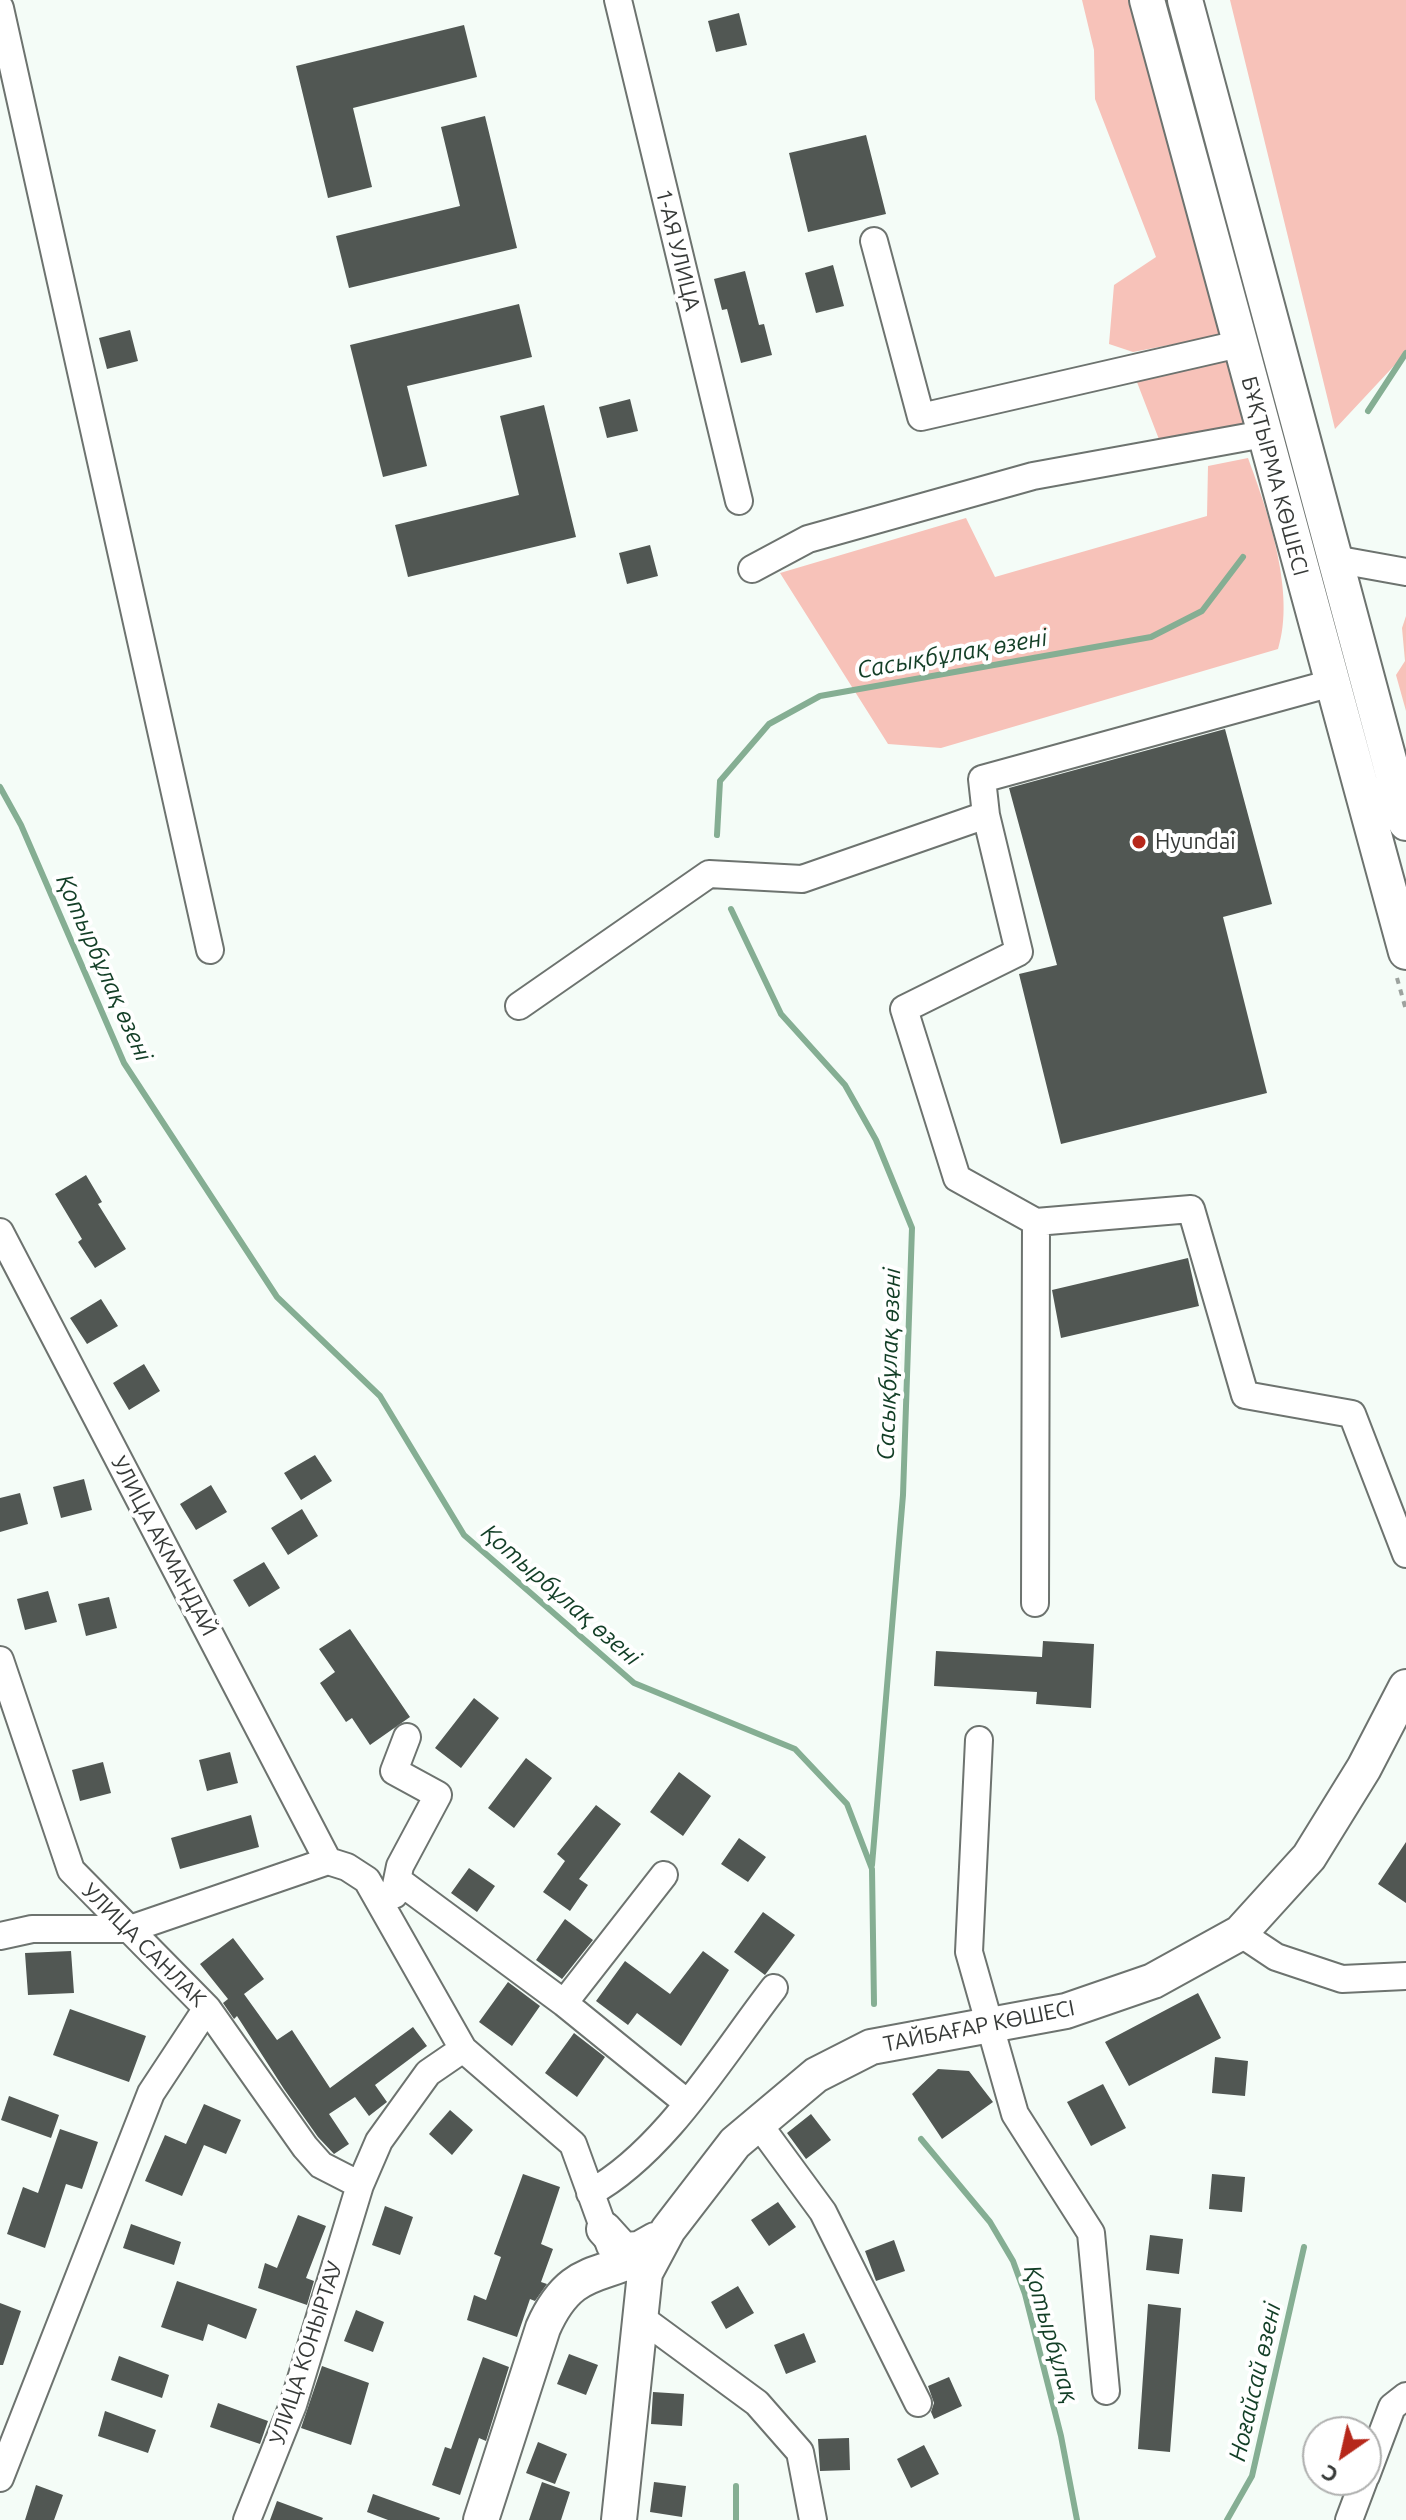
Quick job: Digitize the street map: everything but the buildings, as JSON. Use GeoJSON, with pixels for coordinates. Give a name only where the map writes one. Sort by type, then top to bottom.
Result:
{"type":"FeatureCollection","features":[{"type":"Feature","properties":{"kind":"main road","name":"БҰҚТЫРМА КӨШЕСІ"},"geometry":{"type":"LineString","coordinates":[[1147,0],[1406,952]]}},
{"type":"Feature","properties":{"kind":"main road","name":"БҰҚТЫРМА КӨШЕСІ"},"geometry":{"type":"LineString","coordinates":[[1185,0],[1406,823]]}},
{"type":"Feature","properties":{"kind":"main road"},"geometry":{"type":"LineString","coordinates":[[1301,568],[1334,559]]}},
{"type":"Feature","properties":{"kind":"main road","name":"ТАЙБАҒАР КӨШЕСІ"},"geometry":{"type":"LineString","coordinates":[[668,2230],[718,2162],[757,2122],[816,2075],[871,2047],[925,2035],[989,2028],[1066,2011],[1131,1989],[1190,1963],[1240,1933],[1309,1857],[1364,1768],[1406,1687]]}},
{"type":"Feature","properties":{"kind":"main road"},"geometry":{"type":"LineString","coordinates":[[604,2229],[616,2246],[630,2251],[647,2246],[668,2230]]}},
{"type":"Feature","properties":{"kind":"main road"},"geometry":{"type":"LineString","coordinates":[[604,2229],[604,2270],[640,2317]]}},
{"type":"Feature","properties":{"kind":"main road"},"geometry":{"type":"LineString","coordinates":[[481,2520],[550,2314],[567,2289],[642,2255],[668,2230]]}},
{"type":"Feature","properties":{"kind":"main road"},"geometry":{"type":"LineString","coordinates":[[619,2520],[645,2273],[668,2230]]}},
{"type":"Feature","properties":{"kind":"street","name":"1-АЯ УЛИЦА"},"geometry":{"type":"LineString","coordinates":[[618,0],[739,501]]}},
{"type":"Feature","properties":{"kind":"street"},"geometry":{"type":"LineString","coordinates":[[0,8],[210,950]]}},
{"type":"Feature","properties":{"kind":"street"},"geometry":{"type":"LineString","coordinates":[[874,241],[921,417],[1239,344]]}},
{"type":"Feature","properties":{"kind":"street"},"geometry":{"type":"LineString","coordinates":[[752,569],[808,539],[1033,476],[1264,434]]}},
{"type":"Feature","properties":{"kind":"street"},"geometry":{"type":"LineString","coordinates":[[1334,559],[1406,572]]}},
{"type":"Feature","properties":{"kind":"street"},"geometry":{"type":"LineString","coordinates":[[1332,683],[982,779],[986,815],[1019,952],[904,1009],[957,1178],[1036,1222],[1191,1209],[1245,1395],[1352,1414],[1406,1554]]}},
{"type":"Feature","properties":{"kind":"street"},"geometry":{"type":"LineString","coordinates":[[519,1006],[709,874],[802,879],[986,815]]}},
{"type":"Feature","properties":{"kind":"street"},"geometry":{"type":"LineString","coordinates":[[1035,1603],[1036,1222]]}},
{"type":"Feature","properties":{"kind":"street","name":"УЛИЦА АКМАНДАЙ"},"geometry":{"type":"LineString","coordinates":[[0,1232],[328,1861]]}},
{"type":"Feature","properties":{"kind":"street","name":"УЛИЦА САНЛАК"},"geometry":{"type":"LineString","coordinates":[[0,1660],[71,1870],[207,2008],[321,2165],[360,2185]]}},
{"type":"Feature","properties":{"kind":"street"},"geometry":{"type":"LineString","coordinates":[[387,1917],[399,1881],[400,1866],[438,1795],[394,1771],[407,1737]]}},
{"type":"Feature","properties":{"kind":"street"},"geometry":{"type":"LineString","coordinates":[[979,1740],[969,1952],[1015,2114],[1091,2233],[1106,2391]]}},
{"type":"Feature","properties":{"kind":"street"},"geometry":{"type":"LineString","coordinates":[[0,1936],[32,1929],[130,1929],[328,1861],[347,1867],[367,1880],[463,2049],[564,2132],[573,2144],[604,2229]]}},
{"type":"Feature","properties":{"kind":"street"},"geometry":{"type":"LineString","coordinates":[[564,2003],[664,1875]]}},
{"type":"Feature","properties":{"kind":"street"},"geometry":{"type":"LineString","coordinates":[[399,1881],[564,2003],[686,2102]]}},
{"type":"Feature","properties":{"kind":"street"},"geometry":{"type":"LineString","coordinates":[[1240,1933],[1276,1957],[1342,1979],[1406,1976]]}},
{"type":"Feature","properties":{"kind":"street"},"geometry":{"type":"LineString","coordinates":[[590,2193],[629,2167],[686,2102],[774,1988]]}},
{"type":"Feature","properties":{"kind":"street"},"geometry":{"type":"LineString","coordinates":[[0,2478],[151,2093],[207,2008]]}},
{"type":"Feature","properties":{"kind":"street","name":"УЛИЦА КОНЫРТАУ"},"geometry":{"type":"LineString","coordinates":[[247,2520],[293,2405],[360,2185],[379,2141],[400,2107],[428,2073],[463,2049]]}},
{"type":"Feature","properties":{"kind":"street"},"geometry":{"type":"LineString","coordinates":[[757,2122],[823,2212],[918,2403]]}},
{"type":"Feature","properties":{"kind":"street"},"geometry":{"type":"LineString","coordinates":[[640,2317],[757,2403],[800,2452],[813,2520]]}},
{"type":"Feature","properties":{"kind":"street"},"geometry":{"type":"LineString","coordinates":[[1382,2433],[1392,2407],[1406,2396]]}},
{"type":"Feature","properties":{"kind":"street"},"geometry":{"type":"LineString","coordinates":[[1349,2520],[1358,2496]]}},
{"type":"Feature","properties":{"kind":"shaded area"},"geometry":{"type":"Polygon","coordinates":[[[1082,0],[1132,0],[1222,335],[1133,352],[1109,344],[1114,285],[1156,257],[1095,99],[1094,50],[1082,0]]]}},
{"type":"Feature","properties":{"kind":"shaded area"},"geometry":{"type":"Polygon","coordinates":[[[1230,0],[1406,0],[1406,353],[1335,429],[1230,0]]]}},
{"type":"Feature","properties":{"kind":"shaded area"},"geometry":{"type":"Polygon","coordinates":[[[1227,356],[1248,430],[1160,442],[1135,377],[1227,356]]]}},
{"type":"Feature","properties":{"kind":"shaded area"},"geometry":{"type":"Polygon","coordinates":[[[1248,458],[1271,527],[1282,578],[1283,627],[1278,649],[941,748],[888,744],[780,573],[966,518],[995,577],[1207,516],[1208,466],[1248,458]]]}},
{"type":"Feature","properties":{"kind":"shaded area"},"geometry":{"type":"Polygon","coordinates":[[[1406,616],[1406,711],[1396,675],[1405,661],[1402,628],[1406,616]]]}},
{"type":"Feature","properties":{"kind":"waterway","name":"Сасықбұлақ өзені"},"geometry":{"type":"LineString","coordinates":[[1368,411],[1406,353]]}},
{"type":"Feature","properties":{"kind":"waterway","name":"Сасықбұлақ өзені"},"geometry":{"type":"LineString","coordinates":[[717,835],[720,781],[769,724],[820,696],[1151,637],[1202,611],[1243,557]]}},
{"type":"Feature","properties":{"kind":"waterway","name":"Қотырбұлақ өзені"},"geometry":{"type":"LineString","coordinates":[[0,787],[21,825],[124,1063],[277,1297],[380,1396],[464,1535],[634,1683],[795,1749],[847,1804],[872,1869],[874,2004]]}},
{"type":"Feature","properties":{"kind":"waterway","name":"Сасықбұлақ өзені"},"geometry":{"type":"LineString","coordinates":[[731,909],[781,1014],[845,1085],[876,1140],[912,1228],[903,1495],[872,1865]]}},
{"type":"Feature","properties":{"kind":"waterway","name":"Қотырбұлақ"},"geometry":{"type":"LineString","coordinates":[[921,2139],[990,2222],[1013,2261],[1025,2294],[1061,2436],[1077,2520]]}},
{"type":"Feature","properties":{"kind":"waterway","name":"Ноғайсай өзені"},"geometry":{"type":"LineString","coordinates":[[1227,2520],[1252,2476],[1304,2247]]}},
{"type":"Feature","properties":{"kind":"waterway"},"geometry":{"type":"LineString","coordinates":[[736,2486],[736,2520]]}},
{"type":"Feature","properties":{"kind":"place","name":"Hyundai"},"geometry":{"type":"Point","coordinates":[1139,842]}}]}
